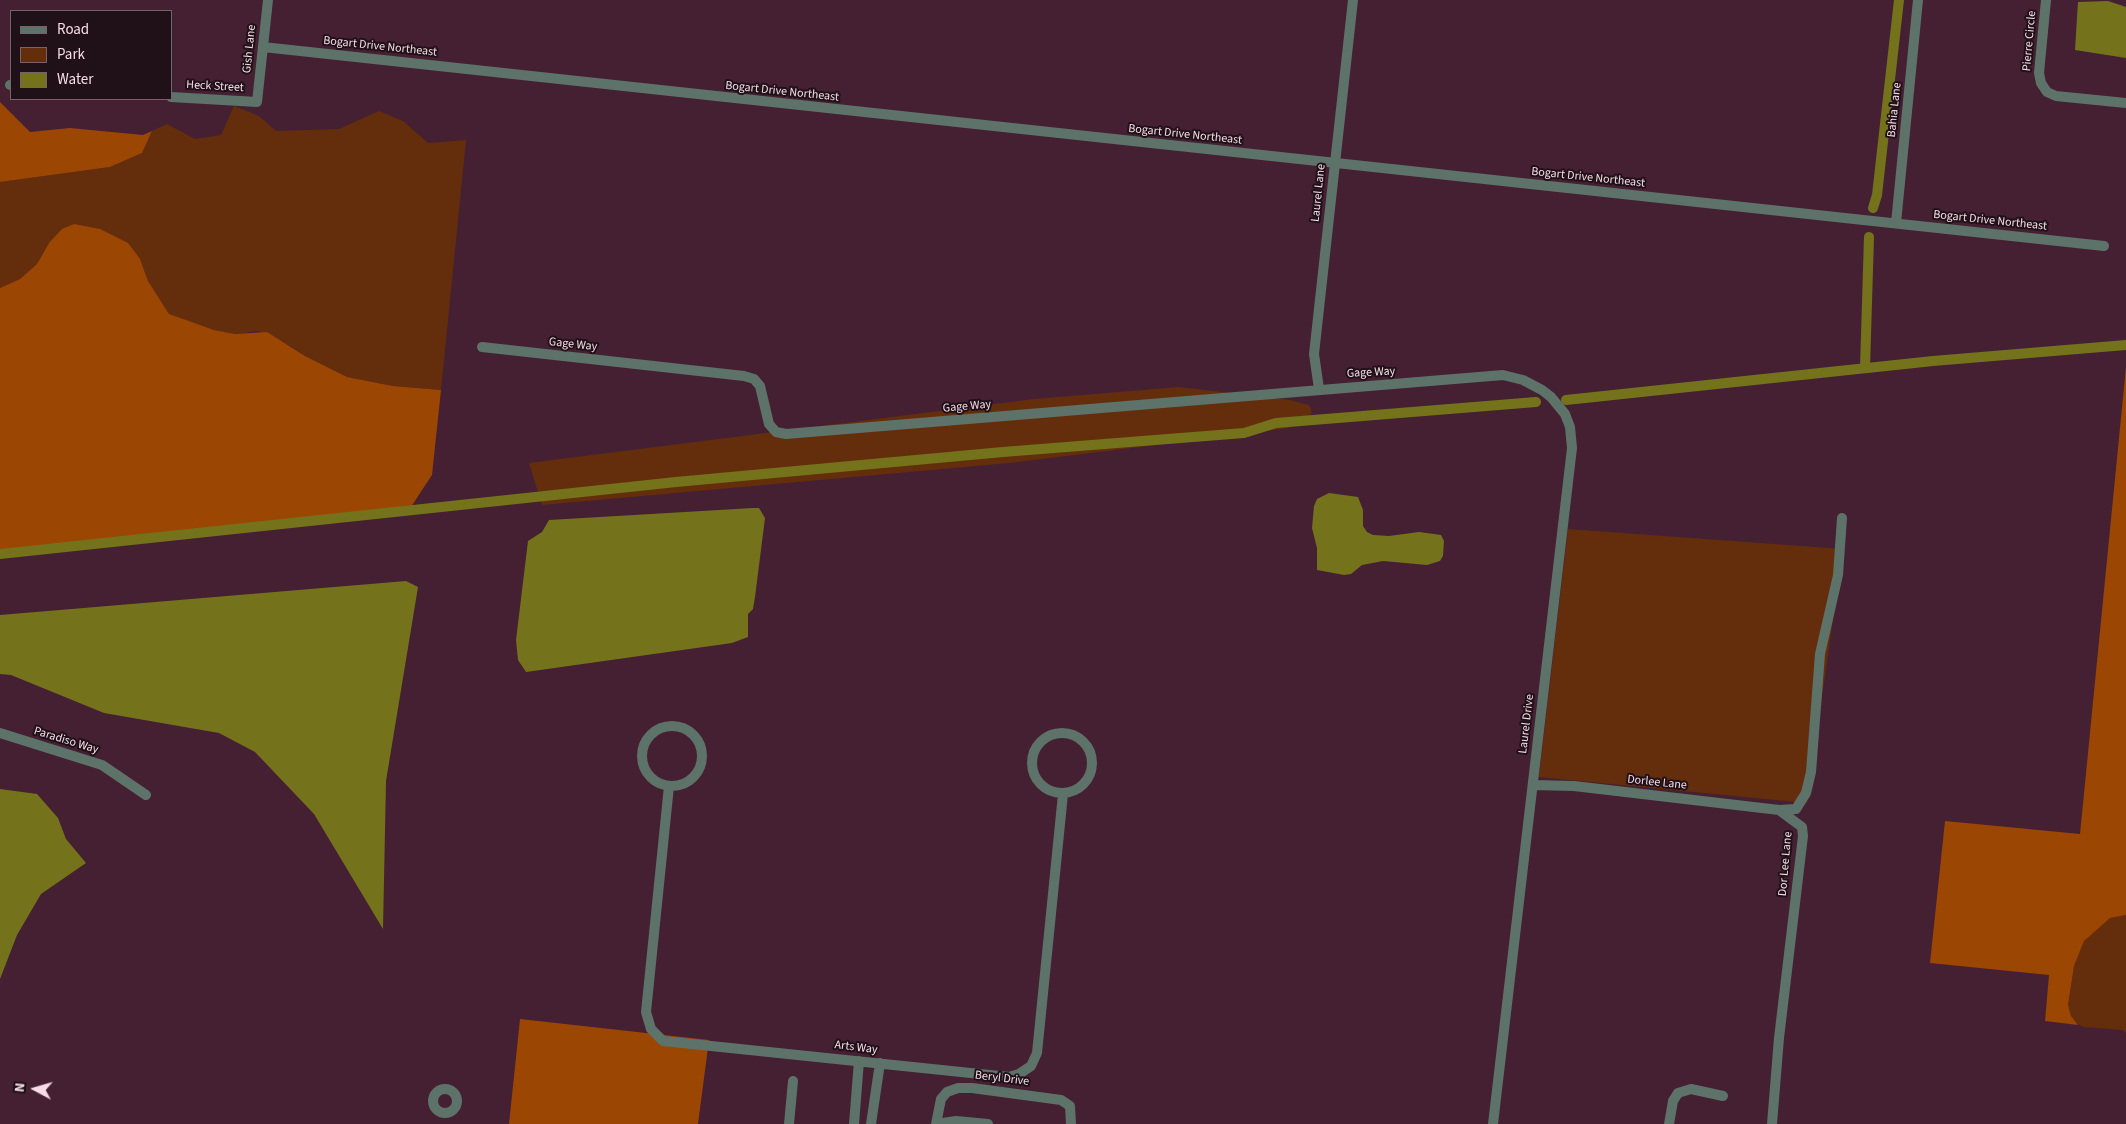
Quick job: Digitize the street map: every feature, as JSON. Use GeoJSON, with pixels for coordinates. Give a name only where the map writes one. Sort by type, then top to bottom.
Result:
{"type":"FeatureCollection","features":[{"type":"Feature","properties":{"kind":"street","name":"Gish Lane"},"geometry":{"type":"LineString","coordinates":[[257,102],[268,0]]}},
{"type":"Feature","properties":{"kind":"street","name":"Laurel Lane"},"geometry":{"type":"LineString","coordinates":[[1319,389],[1314,354],[1353,0]]}},
{"type":"Feature","properties":{"kind":"street","name":"Bahia Lane"},"geometry":{"type":"LineString","coordinates":[[1896,223],[1918,0]]}},
{"type":"Feature","properties":{"kind":"street","name":"Pierre Circle"},"geometry":{"type":"LineString","coordinates":[[2046,0],[2038,73],[2040,83],[2047,92],[2056,96],[2126,103]]}},
{"type":"Feature","properties":{"kind":"street","name":"Bogart Drive Northeast"},"geometry":{"type":"LineString","coordinates":[[263,47],[2104,246]]}},
{"type":"Feature","properties":{"kind":"street","name":"Heck Street"},"geometry":{"type":"LineString","coordinates":[[172,97],[257,102]]}},
{"type":"Feature","properties":{"kind":"street","name":"Gage Way"},"geometry":{"type":"LineString","coordinates":[[482,347],[754,378],[760,386],[769,424],[776,432],[786,434],[1319,389],[1416,384],[1492,376]]}},
{"type":"Feature","properties":{"kind":"street","name":"Laurel Drive"},"geometry":{"type":"LineString","coordinates":[[1492,376],[1513,377],[1542,390],[1551,397],[1565,414],[1572,438],[1493,1124]]}},
{"type":"Feature","properties":{"kind":"street"},"geometry":{"type":"LineString","coordinates":[[1779,810],[1796,809],[1806,793],[1810,772],[1820,654],[1838,575],[1842,518]]}},
{"type":"Feature","properties":{"kind":"street"},"geometry":{"type":"LineString","coordinates":[[673,726],[690,732],[700,748],[701,758],[699,768],[687,782],[678,786],[668,786],[652,779],[646,772],[642,754],[648,737],[655,731],[673,726]]}},
{"type":"Feature","properties":{"kind":"street","name":"Paradiso Way"},"geometry":{"type":"LineString","coordinates":[[0,733],[102,765],[146,796]]}},
{"type":"Feature","properties":{"kind":"street"},"geometry":{"type":"LineString","coordinates":[[1062,733],[1073,735],[1082,740],[1092,758],[1092,768],[1085,782],[1073,792],[1062,794],[1044,788],[1033,773],[1032,764],[1033,754],[1044,739],[1062,733]]}},
{"type":"Feature","properties":{"kind":"street","name":"Dorlee Lane"},"geometry":{"type":"LineString","coordinates":[[1533,785],[1574,786],[1779,810]]}},
{"type":"Feature","properties":{"kind":"street","name":"Arts Way"},"geometry":{"type":"LineString","coordinates":[[668,786],[646,1012],[651,1028],[663,1041],[1008,1077],[1019,1074],[1031,1066],[1037,1053],[1062,794]]}},
{"type":"Feature","properties":{"kind":"street","name":"Dor Lee Lane"},"geometry":{"type":"LineString","coordinates":[[1772,1124],[1779,1038],[1803,836],[1802,827],[1779,810]]}},
{"type":"Feature","properties":{"kind":"street"},"geometry":{"type":"LineString","coordinates":[[854,1124],[859,1061]]}},
{"type":"Feature","properties":{"kind":"street"},"geometry":{"type":"LineString","coordinates":[[871,1124],[880,1063]]}},
{"type":"Feature","properties":{"kind":"street"},"geometry":{"type":"LineString","coordinates":[[789,1124],[793,1081]]}},
{"type":"Feature","properties":{"kind":"street","name":"Beryl Drive"},"geometry":{"type":"LineString","coordinates":[[988,1124],[956,1121],[936,1124],[941,1099],[947,1092],[958,1088],[982,1089],[1061,1100],[1070,1106],[1071,1124]]}},
{"type":"Feature","properties":{"kind":"street"},"geometry":{"type":"LineString","coordinates":[[1669,1124],[1672,1101],[1678,1093],[1690,1089],[1723,1096]]}},
{"type":"Feature","properties":{"kind":"street"},"geometry":{"type":"LineString","coordinates":[[442,1124],[443,1113]]}},
{"type":"Feature","properties":{"kind":"green space"},"geometry":{"type":"Polygon","coordinates":[[[234,106],[259,116],[276,131],[339,129],[379,111],[403,121],[428,143],[466,140],[441,390],[393,386],[347,377],[258,331],[235,334],[214,330],[169,314],[148,281],[140,259],[49,243],[37,264],[20,279],[0,288],[0,182],[110,167],[142,153],[152,131],[167,124],[195,139],[221,135],[234,106]]]}},
{"type":"Feature","properties":{"kind":"green space"},"geometry":{"type":"Polygon","coordinates":[[[1179,387],[1290,400],[1309,405],[1312,412],[1306,421],[1288,428],[1009,463],[542,505],[529,463],[1034,399],[1179,387]]]}},
{"type":"Feature","properties":{"kind":"green space"},"geometry":{"type":"Polygon","coordinates":[[[1568,529],[1843,549],[1807,803],[1539,777],[1568,529]]]}},
{"type":"Feature","properties":{"kind":"green space"},"geometry":{"type":"Polygon","coordinates":[[[2126,915],[2126,1033],[2123,1030],[2083,1027],[2076,1023],[2071,1016],[2068,1005],[2074,966],[2084,941],[2097,928],[2110,918],[2126,915]]]}},
{"type":"Feature","properties":{"kind":"shaded area"},"geometry":{"type":"Polygon","coordinates":[[[0,102],[30,132],[70,128],[143,135],[152,131],[142,153],[110,167],[0,182],[0,102]]]}},
{"type":"Feature","properties":{"kind":"shaded area"},"geometry":{"type":"Polygon","coordinates":[[[74,224],[100,229],[128,243],[140,259],[148,281],[169,314],[214,330],[235,334],[267,332],[305,356],[347,377],[393,386],[441,390],[432,475],[409,510],[0,551],[0,288],[20,279],[37,264],[49,243],[62,229],[74,224]]]}},
{"type":"Feature","properties":{"kind":"shaded area"},"geometry":{"type":"Polygon","coordinates":[[[2126,367],[2126,915],[2110,918],[2084,941],[2074,966],[2068,1005],[2071,1016],[2078,1025],[2045,1021],[2049,975],[1930,963],[1945,821],[2080,834],[2126,367]]]}},
{"type":"Feature","properties":{"kind":"shaded area"},"geometry":{"type":"Polygon","coordinates":[[[520,1019],[709,1040],[698,1124],[509,1124],[520,1019]]]}},
{"type":"Feature","properties":{"kind":"water"},"geometry":{"type":"Polygon","coordinates":[[[2108,1],[2126,7],[2126,58],[2075,50],[2078,2],[2108,1]]]}},
{"type":"Feature","properties":{"kind":"water"},"geometry":{"type":"Polygon","coordinates":[[[1329,493],[1358,497],[1363,510],[1363,526],[1367,532],[1373,535],[1389,536],[1419,532],[1441,535],[1444,541],[1443,556],[1440,561],[1427,565],[1383,561],[1362,565],[1351,574],[1344,575],[1317,570],[1317,548],[1312,528],[1314,506],[1317,499],[1329,493]]]}},
{"type":"Feature","properties":{"kind":"water"},"geometry":{"type":"Polygon","coordinates":[[[759,508],[765,518],[753,609],[748,614],[748,637],[732,643],[526,672],[518,660],[516,640],[528,541],[542,532],[549,520],[759,508]]]}},
{"type":"Feature","properties":{"kind":"water"},"geometry":{"type":"Polygon","coordinates":[[[406,581],[418,587],[386,781],[383,929],[314,814],[255,752],[219,733],[104,713],[11,675],[0,674],[0,615],[406,581]]]}},
{"type":"Feature","properties":{"kind":"water"},"geometry":{"type":"Polygon","coordinates":[[[0,789],[37,794],[58,818],[66,839],[86,863],[41,894],[17,935],[0,979],[0,789]]]}},
{"type":"Feature","properties":{"kind":"waterway"},"geometry":{"type":"LineString","coordinates":[[1873,208],[1877,195],[1899,0]]}},
{"type":"Feature","properties":{"kind":"waterway"},"geometry":{"type":"LineString","coordinates":[[1865,368],[1869,237]]}},
{"type":"Feature","properties":{"kind":"waterway"},"geometry":{"type":"LineString","coordinates":[[1566,400],[1933,361],[2126,345]]}},
{"type":"Feature","properties":{"kind":"waterway"},"geometry":{"type":"LineString","coordinates":[[0,554],[676,482],[1003,452],[1244,433],[1276,423],[1536,402]]}}]}
